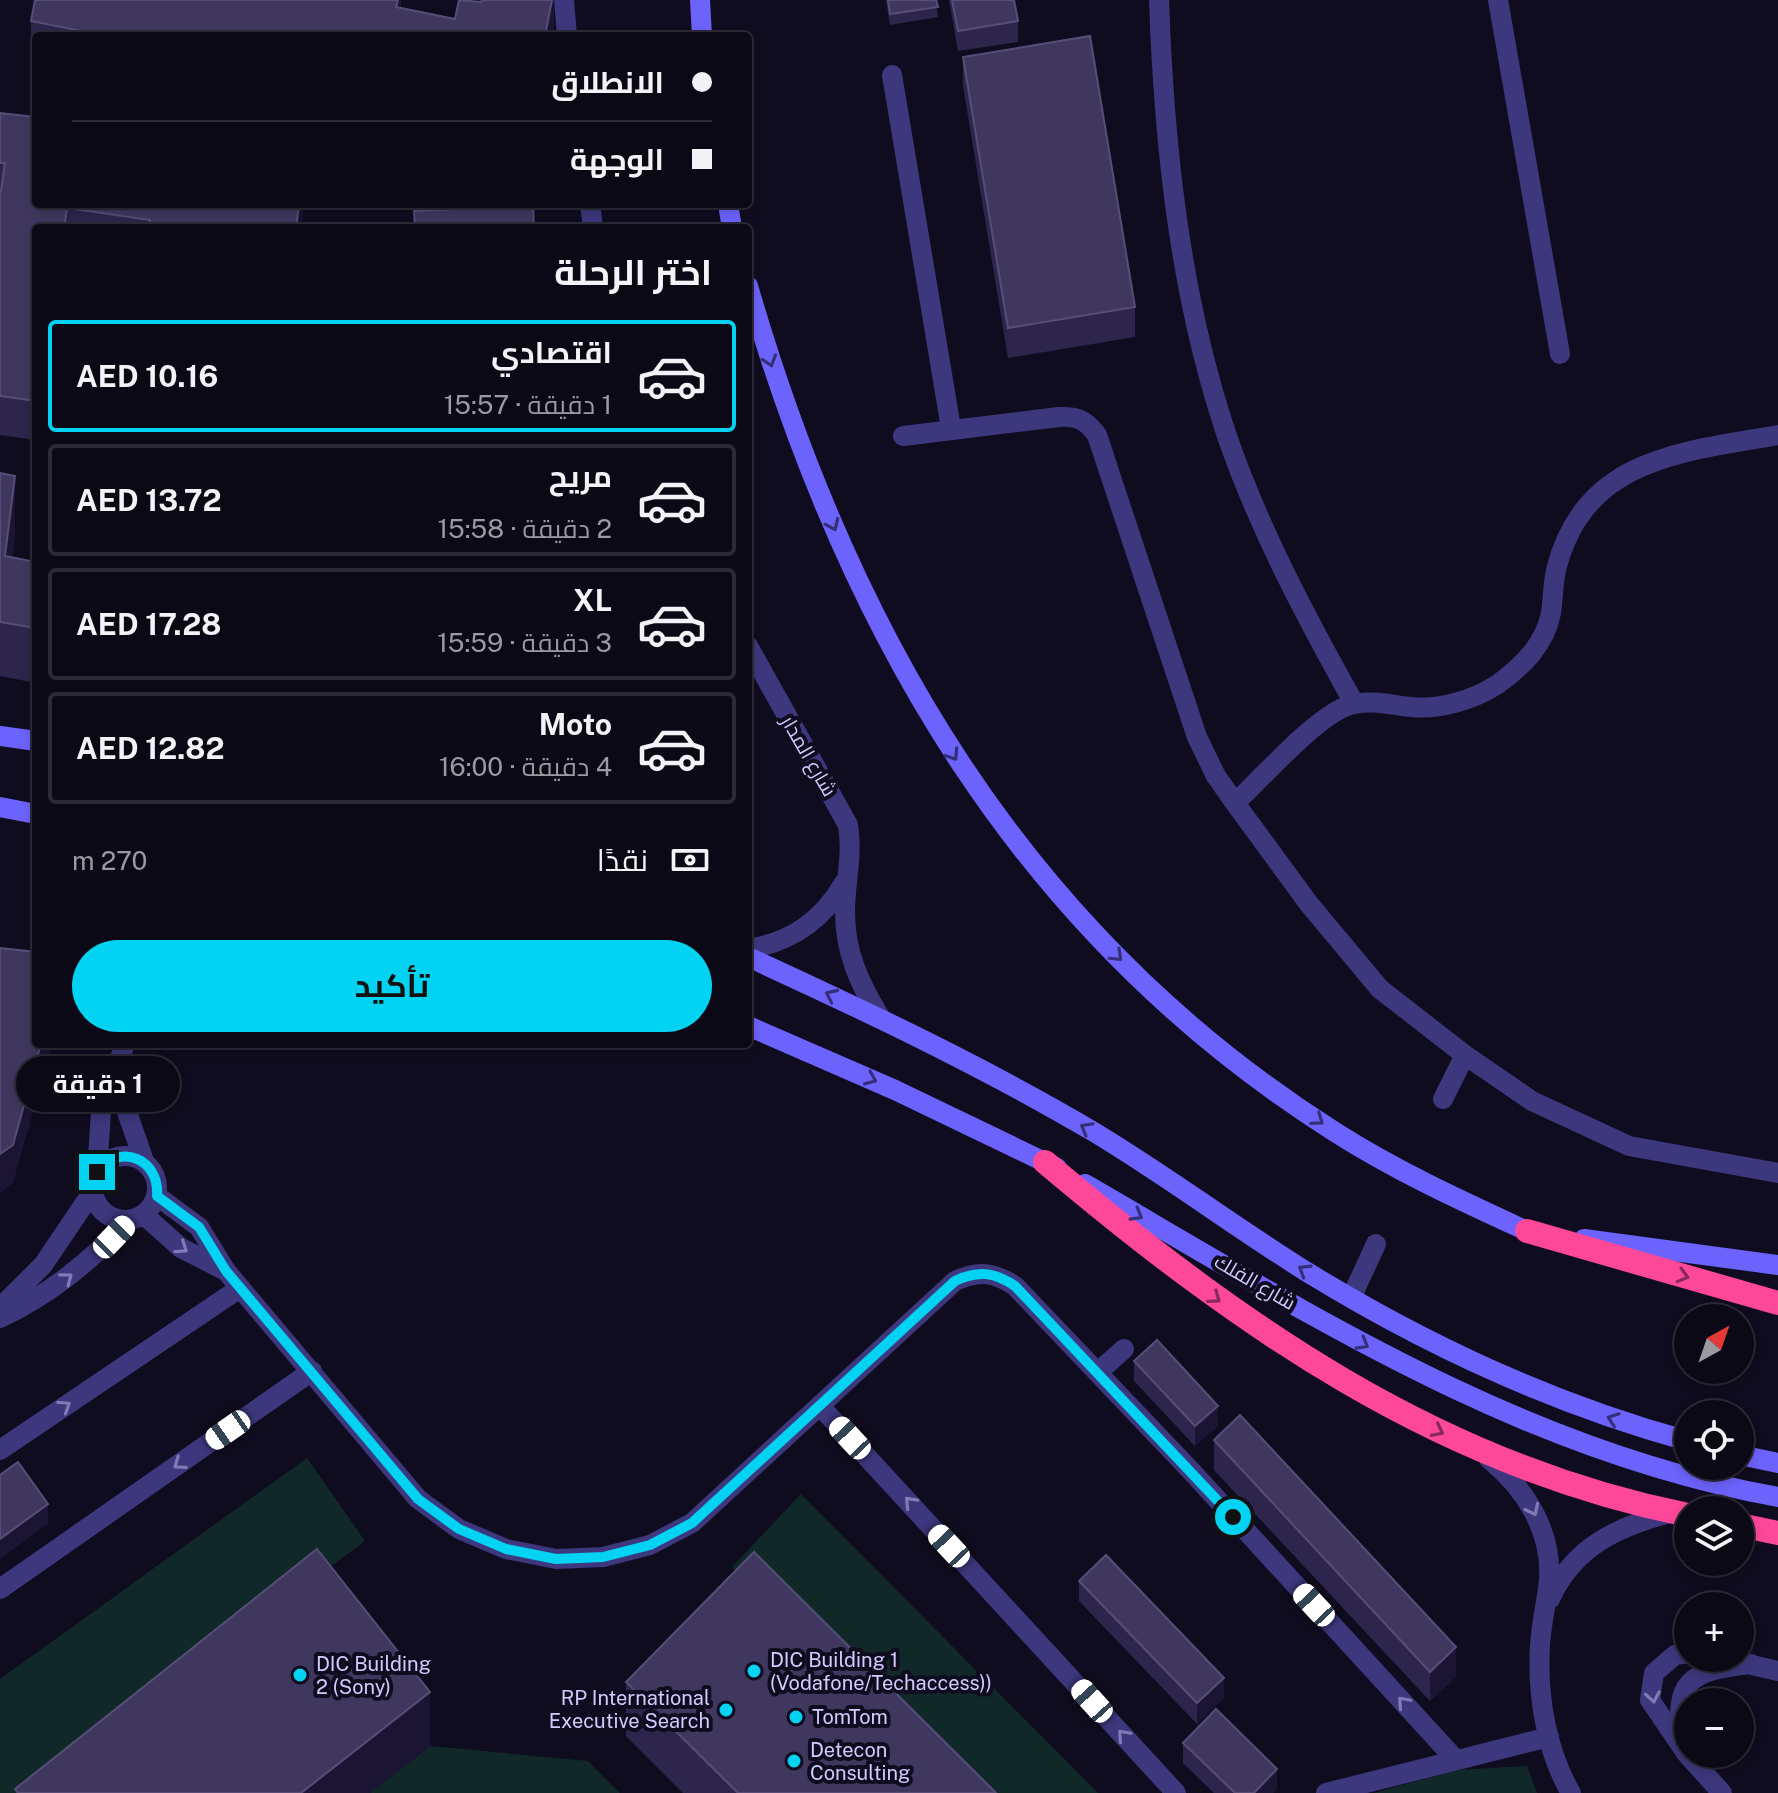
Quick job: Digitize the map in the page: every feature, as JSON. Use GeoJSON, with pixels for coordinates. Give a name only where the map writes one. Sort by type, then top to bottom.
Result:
{"type":"FeatureCollection","features":[{"type":"Feature","properties":{"kind":"highway"},"geometry":{"type":"LineString","coordinates":[[1045,1162],[1146,1246],[1252,1325],[1364,1394],[1482,1453],[1558,1480],[1674,1512]]}},
{"type":"Feature","properties":{"kind":"highway"},"geometry":{"type":"LineString","coordinates":[[1527,1231],[1778,1303]]}},
{"type":"Feature","properties":{"kind":"highway"},"geometry":{"type":"LineString","coordinates":[[1754,1528],[1778,1533]]}},
{"type":"Feature","properties":{"kind":"street"},"geometry":{"type":"LineString","coordinates":[[564,0],[567,32]]}},
{"type":"Feature","properties":{"kind":"street"},"geometry":{"type":"LineString","coordinates":[[700,0],[702,32]]}},
{"type":"Feature","properties":{"kind":"street"},"geometry":{"type":"LineString","coordinates":[[1159,0],[1165,112],[1174,195],[1188,277],[1219,408],[1250,495],[1276,555],[1354,703]]}},
{"type":"Feature","properties":{"kind":"street"},"geometry":{"type":"LineString","coordinates":[[1498,0],[1560,354]]}},
{"type":"Feature","properties":{"kind":"street"},"geometry":{"type":"LineString","coordinates":[[892,75],[951,428]]}},
{"type":"Feature","properties":{"kind":"street"},"geometry":{"type":"LineString","coordinates":[[752,298],[802,453],[897,660],[952,754],[1015,842],[1085,925],[1162,1001],[1246,1070],[1348,1140],[1429,1186],[1527,1231],[1778,1265]]}},
{"type":"Feature","properties":{"kind":"street"},"geometry":{"type":"LineString","coordinates":[[903,436],[1059,417],[1074,416],[1088,422],[1097,435],[1197,737],[1216,776],[1309,904],[1380,989],[1465,1055],[1532,1101],[1629,1146],[1778,1173]]}},
{"type":"Feature","properties":{"kind":"street"},"geometry":{"type":"LineString","coordinates":[[1235,803],[1324,719],[1354,703],[1416,708],[1444,705],[1495,686],[1526,661],[1545,632],[1556,568],[1564,547],[1592,502],[1614,481],[1652,461],[1778,435]]}},
{"type":"Feature","properties":{"kind":"street","name":"شارع المدار"},"geometry":{"type":"LineString","coordinates":[[752,653],[848,825],[852,849],[845,910],[848,948],[860,984],[880,1017]]}},
{"type":"Feature","properties":{"kind":"street"},"geometry":{"type":"LineString","coordinates":[[0,736],[32,740]]}},
{"type":"Feature","properties":{"kind":"street"},"geometry":{"type":"LineString","coordinates":[[0,807],[32,813]]}},
{"type":"Feature","properties":{"kind":"street"},"geometry":{"type":"LineString","coordinates":[[752,948],[772,945],[805,929],[832,904],[850,872]]}},
{"type":"Feature","properties":{"kind":"street","name":"شارع الفلك"},"geometry":{"type":"LineString","coordinates":[[752,959],[880,1017],[989,1073],[1095,1133],[1351,1298],[1412,1333],[1522,1385],[1637,1427],[1674,1437]]}},
{"type":"Feature","properties":{"kind":"street","name":"شارع الفلك"},"geometry":{"type":"LineString","coordinates":[[752,1028],[895,1090],[1045,1162],[1398,1364],[1512,1417],[1630,1459],[1778,1497]]}},
{"type":"Feature","properties":{"kind":"street"},"geometry":{"type":"LineString","coordinates":[[124,1049],[126,1109],[144,1161],[155,1176],[157,1196],[199,1227],[226,1271],[418,1499],[459,1529],[506,1549],[556,1559],[603,1557],[650,1545],[692,1523],[955,1281],[970,1274],[986,1273],[1015,1286],[1098,1372],[1456,1760]]}},
{"type":"Feature","properties":{"kind":"street"},"geometry":{"type":"LineString","coordinates":[[124,1049],[101,1112],[95,1182],[101,1210],[110,1217],[137,1218],[181,1248],[226,1271]]}},
{"type":"Feature","properties":{"kind":"street"},"geometry":{"type":"LineString","coordinates":[[1443,1099],[1465,1055]]}},
{"type":"Feature","properties":{"kind":"street"},"geometry":{"type":"LineString","coordinates":[[0,1308],[43,1265],[103,1164],[123,1155],[144,1161]]}},
{"type":"Feature","properties":{"kind":"street"},"geometry":{"type":"LineString","coordinates":[[0,1318],[60,1284],[137,1218],[157,1196]]}},
{"type":"Feature","properties":{"kind":"street"},"geometry":{"type":"LineString","coordinates":[[1351,1298],[1376,1244]]}},
{"type":"Feature","properties":{"kind":"street"},"geometry":{"type":"LineString","coordinates":[[0,1450],[240,1288]]}},
{"type":"Feature","properties":{"kind":"street"},"geometry":{"type":"LineString","coordinates":[[1098,1372],[1124,1349]]}},
{"type":"Feature","properties":{"kind":"street"},"geometry":{"type":"LineString","coordinates":[[0,1589],[312,1371]]}},
{"type":"Feature","properties":{"kind":"street"},"geometry":{"type":"LineString","coordinates":[[820,1406],[1176,1793]]}},
{"type":"Feature","properties":{"kind":"street"},"geometry":{"type":"LineString","coordinates":[[1482,1453],[1511,1476],[1533,1506],[1545,1541],[1549,1578],[1543,1614],[1540,1692],[1549,1737],[1571,1793]]}},
{"type":"Feature","properties":{"kind":"street"},"geometry":{"type":"LineString","coordinates":[[1754,1458],[1778,1463]]}},
{"type":"Feature","properties":{"kind":"street"},"geometry":{"type":"LineString","coordinates":[[1543,1614],[1556,1585],[1600,1538],[1628,1523],[1674,1515]]}},
{"type":"Feature","properties":{"kind":"street"},"geometry":{"type":"LineString","coordinates":[[1674,1658],[1663,1662],[1650,1686],[1656,1713],[1674,1737]]}},
{"type":"Feature","properties":{"kind":"street"},"geometry":{"type":"LineString","coordinates":[[1754,1665],[1778,1671]]}},
{"type":"Feature","properties":{"kind":"street"},"geometry":{"type":"LineString","coordinates":[[1685,1688],[1702,1672]]}},
{"type":"Feature","properties":{"kind":"street"},"geometry":{"type":"LineString","coordinates":[[1326,1793],[1549,1737]]}},
{"type":"Feature","properties":{"kind":"street"},"geometry":{"type":"LineString","coordinates":[[1700,1768],[1722,1793]]}},
{"type":"Feature","properties":{"kind":"green space"},"geometry":{"type":"Polygon","coordinates":[[[307,1458],[365,1541],[186,1675],[70,1793],[0,1793],[0,1679],[307,1458]]]}},
{"type":"Feature","properties":{"kind":"green space"},"geometry":{"type":"Polygon","coordinates":[[[801,1494],[1098,1793],[953,1793],[732,1567],[801,1494]]]}},
{"type":"Feature","properties":{"kind":"green space"},"geometry":{"type":"Polygon","coordinates":[[[430,1746],[588,1761],[620,1793],[370,1793],[430,1746]]]}},
{"type":"Feature","properties":{"kind":"green space"},"geometry":{"type":"Polygon","coordinates":[[[1527,1766],[1537,1793],[1374,1793],[1456,1770],[1527,1766]]]}},
{"type":"Feature","properties":{"kind":"building"},"geometry":{"type":"Polygon","coordinates":[[[35,0],[398,0],[396,7],[455,19],[459,0],[552,0],[546,32],[87,32],[31,21],[35,0]]]}},
{"type":"Feature","properties":{"kind":"building"},"geometry":{"type":"Polygon","coordinates":[[[888,0],[936,0],[938,7],[890,14],[888,0]]]}},
{"type":"Feature","properties":{"kind":"building"},"geometry":{"type":"Polygon","coordinates":[[[952,0],[1014,0],[1018,21],[958,31],[952,0]]]}},
{"type":"Feature","properties":{"kind":"building"},"geometry":{"type":"Polygon","coordinates":[[[1090,36],[1135,307],[1008,328],[963,57],[1090,36]]]}},
{"type":"Feature","properties":{"kind":"building"},"geometry":{"type":"Polygon","coordinates":[[[0,113],[32,117],[32,208],[67,208],[65,224],[32,224],[32,400],[0,396],[0,191],[5,163],[0,163],[0,113]]]}},
{"type":"Feature","properties":{"kind":"building"},"geometry":{"type":"Polygon","coordinates":[[[67,208],[298,208],[296,224],[150,224],[150,220],[67,208]]]}},
{"type":"Feature","properties":{"kind":"building"},"geometry":{"type":"Polygon","coordinates":[[[533,208],[534,224],[415,224],[414,211],[533,208]]]}},
{"type":"Feature","properties":{"kind":"building"},"geometry":{"type":"Polygon","coordinates":[[[0,473],[15,476],[5,556],[32,561],[32,627],[0,622],[0,473]]]}},
{"type":"Feature","properties":{"kind":"building"},"geometry":{"type":"Polygon","coordinates":[[[0,948],[32,952],[32,1048],[40,1048],[13,1145],[0,1154],[0,948]]]}},
{"type":"Feature","properties":{"kind":"building"},"geometry":{"type":"Polygon","coordinates":[[[1157,1340],[1218,1406],[1195,1426],[1134,1361],[1157,1340]]]}},
{"type":"Feature","properties":{"kind":"building"},"geometry":{"type":"Polygon","coordinates":[[[1240,1415],[1456,1647],[1430,1672],[1214,1440],[1240,1415]]]}},
{"type":"Feature","properties":{"kind":"building"},"geometry":{"type":"Polygon","coordinates":[[[18,1462],[48,1504],[0,1539],[0,1475],[18,1462]]]}},
{"type":"Feature","properties":{"kind":"building"},"geometry":{"type":"Polygon","coordinates":[[[317,1549],[430,1692],[301,1793],[18,1793],[15,1789],[317,1549]]]}},
{"type":"Feature","properties":{"kind":"building","name":"DIC Building 1 (Vodafone/Techaccess))"},"geometry":{"type":"Polygon","coordinates":[[[754,1552],[996,1793],[738,1793],[626,1682],[754,1552]]]}},
{"type":"Feature","properties":{"kind":"building"},"geometry":{"type":"Polygon","coordinates":[[[1106,1555],[1224,1678],[1197,1703],[1079,1581],[1106,1555]]]}},
{"type":"Feature","properties":{"kind":"building"},"geometry":{"type":"Polygon","coordinates":[[[1216,1709],[1277,1769],[1254,1793],[1235,1793],[1183,1743],[1216,1709]]]}},
{"type":"Feature","properties":{"kind":"place","name":"DIC Building 1 (Vodafone/Techaccess))"},"geometry":{"type":"Point","coordinates":[754,1671]}},
{"type":"Feature","properties":{"kind":"place","name":"DIC Building 2 (Sony)"},"geometry":{"type":"Point","coordinates":[300,1675]}},
{"type":"Feature","properties":{"kind":"place","name":"RP International Executive Search"},"geometry":{"type":"Point","coordinates":[726,1710]}},
{"type":"Feature","properties":{"kind":"place","name":"TomTom"},"geometry":{"type":"Point","coordinates":[796,1717]}},
{"type":"Feature","properties":{"kind":"place","name":"Detecon Consulting"},"geometry":{"type":"Point","coordinates":[794,1761]}},
{"type":"Feature","properties":{"kind":"route"},"geometry":{"type":"LineString","coordinates":[[97,1172],[103,1164],[123,1155],[144,1161],[155,1176],[157,1196],[180,1209],[199,1227],[215,1247],[226,1271],[418,1499],[459,1529],[506,1549],[556,1559],[603,1557],[650,1545],[692,1523],[955,1281],[970,1274],[986,1273],[1002,1277],[1015,1286],[1233,1517]]}}]}
